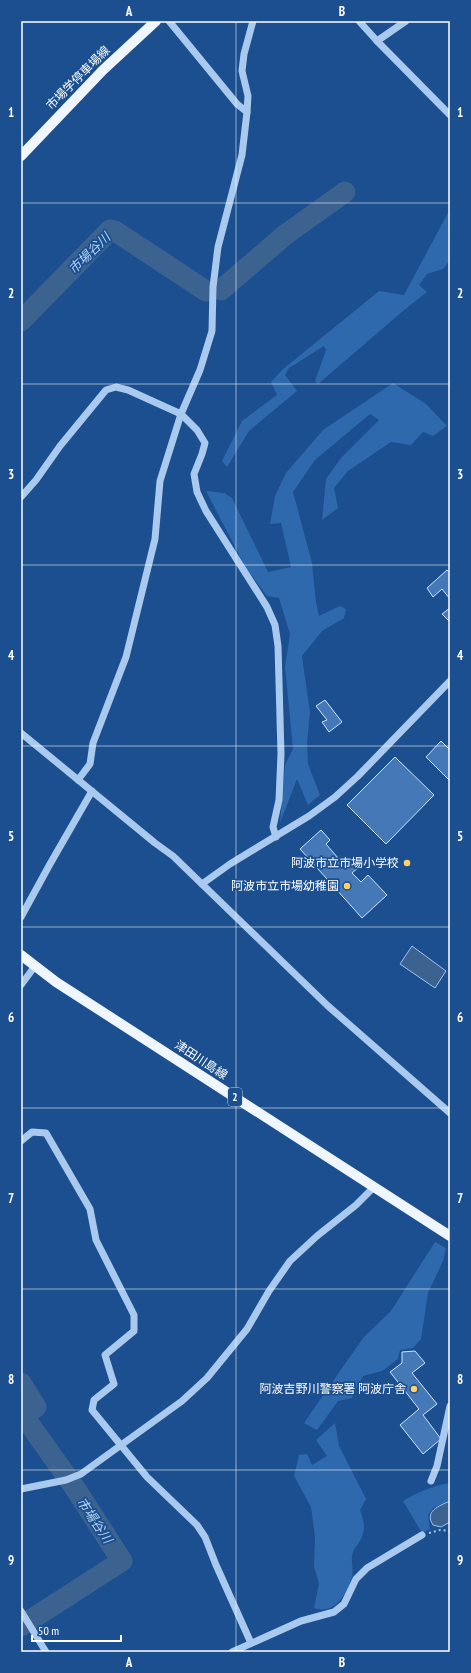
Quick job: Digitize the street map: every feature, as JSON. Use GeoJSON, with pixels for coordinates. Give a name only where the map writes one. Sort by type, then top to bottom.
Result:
{"type":"FeatureCollection","features":[{"type":"Feature","properties":{"kind":"main road","name":"市場学停車場線"},"geometry":{"type":"LineString","coordinates":[[21,156],[103,70],[156,21]]}},
{"type":"Feature","properties":{"kind":"main road","name":"津田川島線"},"geometry":{"type":"LineString","coordinates":[[21,955],[56,982],[450,1236]]}},
{"type":"Feature","properties":{"kind":"street"},"geometry":{"type":"LineString","coordinates":[[169,21],[237,104],[247,112]]}},
{"type":"Feature","properties":{"kind":"street"},"geometry":{"type":"LineString","coordinates":[[78,780],[90,764],[93,743],[126,657],[155,539],[160,481],[181,414],[200,370],[212,331],[213,288],[218,247],[242,155],[248,96],[242,71],[244,54],[252,21]]}},
{"type":"Feature","properties":{"kind":"street"},"geometry":{"type":"LineString","coordinates":[[360,21],[377,41],[450,115]]}},
{"type":"Feature","properties":{"kind":"street"},"geometry":{"type":"LineString","coordinates":[[377,41],[406,21]]}},
{"type":"Feature","properties":{"kind":"street"},"geometry":{"type":"LineString","coordinates":[[21,497],[106,390],[116,387],[128,390],[181,414],[197,430],[204,444],[202,454],[194,474],[197,492],[206,511],[267,607],[275,625],[278,646],[281,754],[279,800],[273,827],[276,836]]}},
{"type":"Feature","properties":{"kind":"street"},"geometry":{"type":"LineString","coordinates":[[202,884],[230,864],[309,816],[358,776],[450,681]]}},
{"type":"Feature","properties":{"kind":"street"},"geometry":{"type":"LineString","coordinates":[[21,733],[173,856],[328,1006],[450,1113]]}},
{"type":"Feature","properties":{"kind":"street"},"geometry":{"type":"LineString","coordinates":[[21,917],[92,791]]}},
{"type":"Feature","properties":{"kind":"street"},"geometry":{"type":"LineString","coordinates":[[21,985],[35,966]]}},
{"type":"Feature","properties":{"kind":"street"},"geometry":{"type":"LineString","coordinates":[[21,1142],[32,1132],[46,1133],[90,1209],[96,1240],[134,1315],[134,1331],[105,1355],[114,1384],[94,1400],[92,1410],[147,1477],[197,1525],[205,1537],[251,1643]]}},
{"type":"Feature","properties":{"kind":"street"},"geometry":{"type":"LineString","coordinates":[[21,1489],[69,1479],[81,1474],[182,1401],[207,1378],[247,1329],[269,1291],[290,1261],[317,1236],[356,1206],[374,1187]]}},
{"type":"Feature","properties":{"kind":"street"},"geometry":{"type":"LineString","coordinates":[[431,1481],[437,1466],[450,1406]]}},
{"type":"Feature","properties":{"kind":"street"},"geometry":{"type":"LineString","coordinates":[[232,1652],[301,1621],[334,1612],[344,1604],[356,1579],[367,1568],[422,1535]]}},
{"type":"Feature","properties":{"kind":"street"},"geometry":{"type":"LineString","coordinates":[[21,1611],[46,1652]]}},
{"type":"Feature","properties":{"kind":"path"},"geometry":{"type":"LineString","coordinates":[[422,1535],[440,1530],[450,1531]]}},
{"type":"Feature","properties":{"kind":"shaded area"},"geometry":{"type":"Polygon","coordinates":[[[450,209],[450,260],[443,269],[427,274],[419,285],[427,292],[318,384],[315,381],[326,350],[324,346],[289,368],[285,375],[297,391],[249,431],[227,467],[222,461],[242,421],[277,395],[271,382],[282,370],[379,291],[404,295],[450,209]]]}},
{"type":"Feature","properties":{"kind":"shaded area"},"geometry":{"type":"Polygon","coordinates":[[[393,383],[426,404],[447,426],[433,436],[423,432],[411,445],[391,442],[348,471],[334,488],[338,508],[322,520],[326,479],[341,458],[379,420],[370,414],[315,460],[293,492],[312,563],[319,616],[340,606],[346,609],[344,618],[322,631],[302,656],[310,713],[307,743],[308,764],[320,795],[308,805],[297,779],[280,823],[285,765],[293,749],[285,667],[290,634],[279,598],[267,596],[246,568],[206,491],[224,493],[232,498],[268,572],[291,567],[281,523],[270,524],[275,496],[286,473],[323,430],[393,383]]]}},
{"type":"Feature","properties":{"kind":"shaded area"},"geometry":{"type":"Polygon","coordinates":[[[412,946],[446,971],[435,988],[400,964],[412,946]]]}},
{"type":"Feature","properties":{"kind":"shaded area"},"geometry":{"type":"Polygon","coordinates":[[[435,1242],[446,1248],[443,1261],[428,1293],[421,1339],[413,1348],[400,1350],[398,1359],[382,1371],[363,1376],[352,1398],[338,1401],[317,1430],[304,1423],[363,1338],[391,1311],[435,1242]]]}},
{"type":"Feature","properties":{"kind":"shaded area"},"geometry":{"type":"Polygon","coordinates":[[[335,1423],[339,1446],[366,1499],[360,1510],[364,1528],[363,1535],[353,1552],[352,1577],[343,1597],[334,1606],[328,1609],[321,1609],[314,1608],[319,1584],[314,1566],[315,1538],[311,1507],[294,1476],[299,1455],[307,1454],[312,1465],[327,1456],[316,1440],[335,1423]]]}},
{"type":"Feature","properties":{"kind":"shaded area"},"geometry":{"type":"Polygon","coordinates":[[[450,1483],[450,1501],[433,1508],[428,1515],[430,1529],[422,1533],[403,1501],[425,1490],[450,1483]]]}},
{"type":"Feature","properties":{"kind":"shaded area"},"geometry":{"type":"Polygon","coordinates":[[[450,1501],[450,1522],[441,1527],[433,1525],[430,1516],[434,1510],[450,1501]]]}},
{"type":"Feature","properties":{"kind":"building"},"geometry":{"type":"Polygon","coordinates":[[[447,570],[450,573],[450,599],[442,589],[433,597],[427,588],[447,570]]]}},
{"type":"Feature","properties":{"kind":"building"},"geometry":{"type":"Polygon","coordinates":[[[450,608],[450,622],[442,614],[450,608]]]}},
{"type":"Feature","properties":{"kind":"building"},"geometry":{"type":"Polygon","coordinates":[[[325,700],[342,722],[329,732],[322,722],[327,720],[316,706],[325,700]]]}},
{"type":"Feature","properties":{"kind":"building"},"geometry":{"type":"Polygon","coordinates":[[[441,741],[450,750],[450,781],[426,757],[441,741]]]}},
{"type":"Feature","properties":{"kind":"building"},"geometry":{"type":"Polygon","coordinates":[[[395,757],[434,795],[386,844],[347,805],[395,757]]]}},
{"type":"Feature","properties":{"kind":"building"},"geometry":{"type":"Polygon","coordinates":[[[321,830],[330,840],[326,844],[344,865],[351,859],[359,867],[352,873],[361,882],[368,875],[387,895],[362,918],[300,849],[321,830]]]}},
{"type":"Feature","properties":{"kind":"building","name":"阿波吉野川警察署 阿波庁舎"},"geometry":{"type":"Polygon","coordinates":[[[415,1351],[425,1363],[412,1373],[437,1404],[423,1415],[441,1439],[423,1454],[400,1425],[419,1409],[390,1372],[402,1363],[402,1352],[415,1351]]]}},
{"type":"Feature","properties":{"kind":"waterway","name":"市場谷川"},"geometry":{"type":"LineString","coordinates":[[221,290],[285,235],[345,192]]}},
{"type":"Feature","properties":{"kind":"waterway","name":"市場谷川"},"geometry":{"type":"LineString","coordinates":[[21,321],[110,230],[115,231],[206,291]]}},
{"type":"Feature","properties":{"kind":"waterway","name":"市場谷川"},"geometry":{"type":"LineString","coordinates":[[21,1383],[36,1407],[23,1415],[75,1488],[122,1561],[21,1626]]}},
{"type":"Feature","properties":{"kind":"place","name":"阿波市立市場小学校"},"geometry":{"type":"Point","coordinates":[407,863]}},
{"type":"Feature","properties":{"kind":"place","name":"阿波市立市場幼稚園"},"geometry":{"type":"Point","coordinates":[347,886]}},
{"type":"Feature","properties":{"kind":"place","name":"阿波吉野川警察署 阿波庁舎"},"geometry":{"type":"Point","coordinates":[414,1389]}}]}
